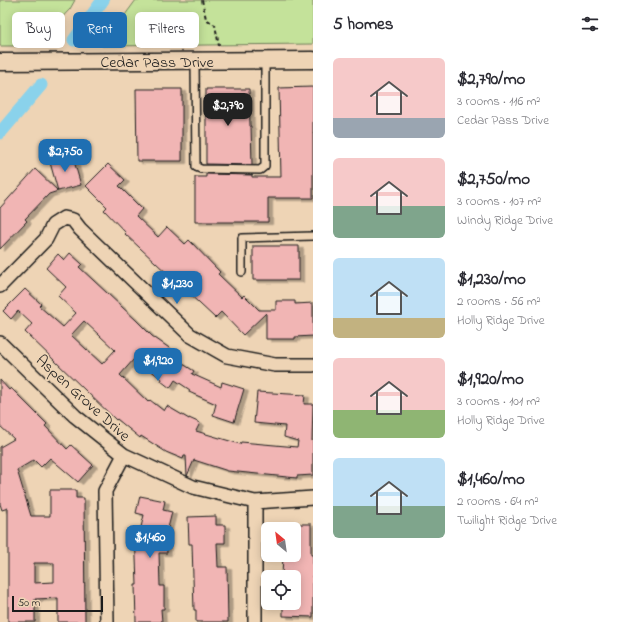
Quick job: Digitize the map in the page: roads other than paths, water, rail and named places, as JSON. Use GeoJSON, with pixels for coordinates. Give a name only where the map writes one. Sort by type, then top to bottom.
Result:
{"type":"FeatureCollection","features":[{"type":"Feature","properties":{"kind":"street","name":"Cedar Pass Drive"},"geometry":{"type":"LineString","coordinates":[[0,62],[313,60]]}},
{"type":"Feature","properties":{"kind":"street"},"geometry":{"type":"LineString","coordinates":[[0,286],[46,239],[53,225],[64,218],[73,220],[80,229],[190,335],[227,356],[275,365],[313,365]]}},
{"type":"Feature","properties":{"kind":"street","name":"Aspen Grove Drive"},"geometry":{"type":"LineString","coordinates":[[0,343],[75,416],[124,455],[193,487],[255,502],[313,498]]}},
{"type":"Feature","properties":{"kind":"street"},"geometry":{"type":"LineString","coordinates":[[107,622],[104,491],[124,455]]}},
{"type":"Feature","properties":{"kind":"street"},"geometry":{"type":"LineString","coordinates":[[255,502],[255,622]]}},
{"type":"Feature","properties":{"kind":"lane"},"geometry":{"type":"LineString","coordinates":[[195,61],[196,166],[201,169],[260,170],[265,166],[265,60]]}},
{"type":"Feature","properties":{"kind":"lane"},"geometry":{"type":"LineString","coordinates":[[242,272],[242,238],[313,236]]}},
{"type":"Feature","properties":{"kind":"waterway"},"geometry":{"type":"LineString","coordinates":[[94,12],[103,0]]}},
{"type":"Feature","properties":{"kind":"waterway"},"geometry":{"type":"LineString","coordinates":[[0,133],[41,85]]}}]}
